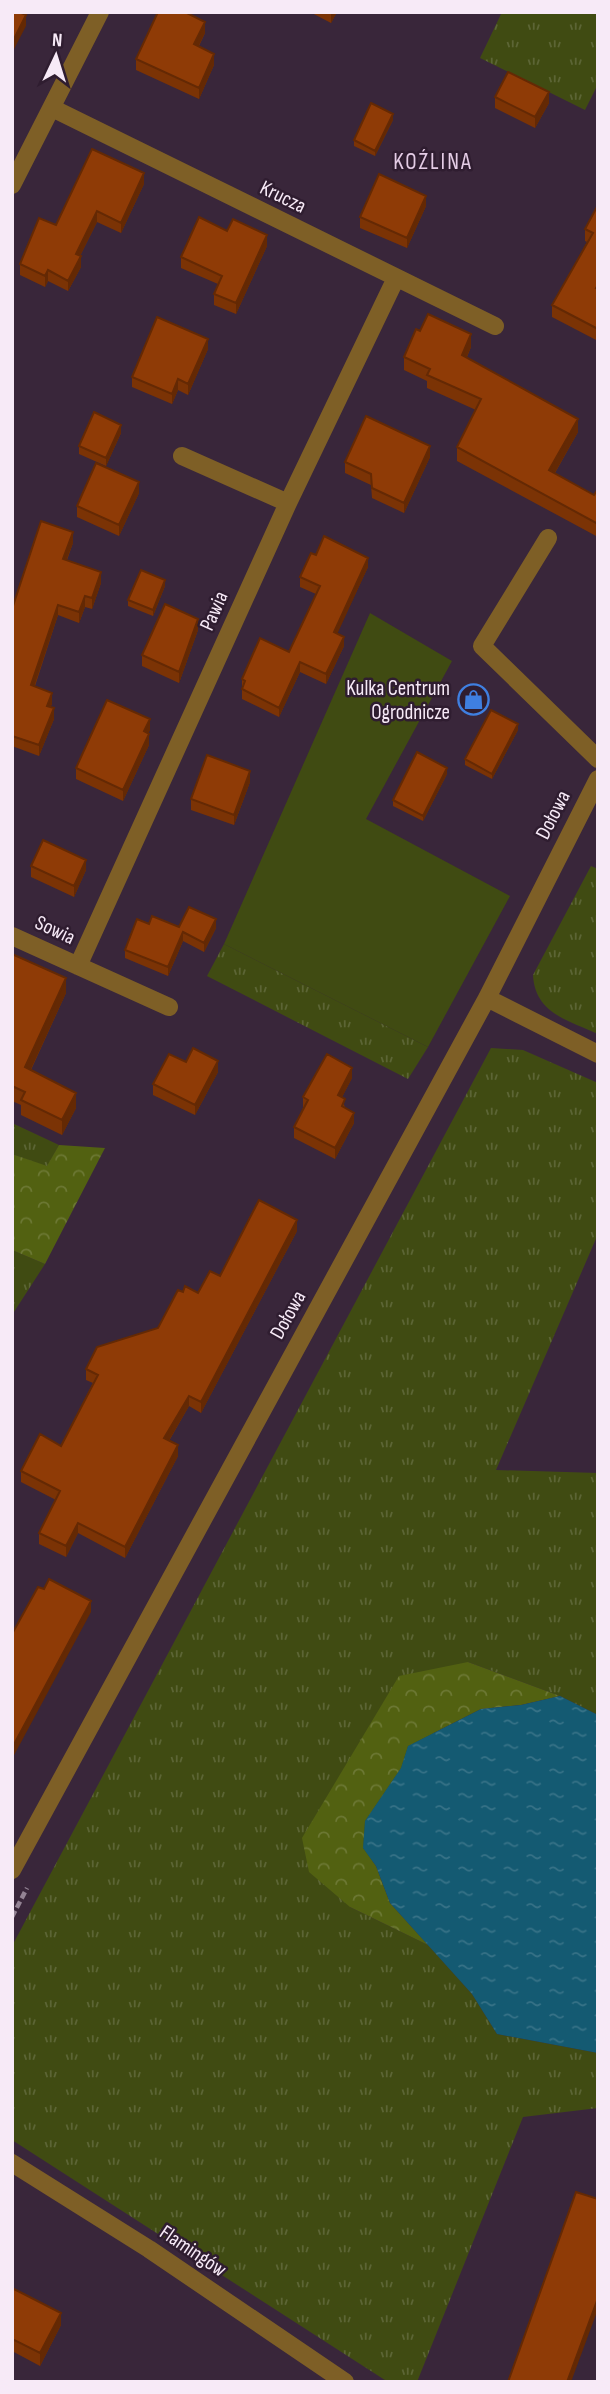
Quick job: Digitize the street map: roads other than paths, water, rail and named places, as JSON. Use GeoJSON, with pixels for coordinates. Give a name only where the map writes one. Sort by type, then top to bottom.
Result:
{"type":"FeatureCollection","features":[{"type":"Feature","properties":{"kind":"street"},"geometry":{"type":"LineString","coordinates":[[12,186],[18,158],[52,108],[100,12]]}},
{"type":"Feature","properties":{"kind":"street","name":"Krucza"},"geometry":{"type":"LineString","coordinates":[[52,108],[495,326]]}},
{"type":"Feature","properties":{"kind":"street","name":"Pawia"},"geometry":{"type":"LineString","coordinates":[[78,966],[288,503],[396,278]]}},
{"type":"Feature","properties":{"kind":"street"},"geometry":{"type":"LineString","coordinates":[[182,456],[288,503]]}},
{"type":"Feature","properties":{"kind":"street"},"geometry":{"type":"LineString","coordinates":[[548,538],[482,646],[598,759]]}},
{"type":"Feature","properties":{"kind":"street","name":"Dołowa"},"geometry":{"type":"LineString","coordinates":[[12,1870],[486,998],[598,779]]}},
{"type":"Feature","properties":{"kind":"street","name":"Sowia"},"geometry":{"type":"LineString","coordinates":[[12,936],[169,1007]]}},
{"type":"Feature","properties":{"kind":"street"},"geometry":{"type":"LineString","coordinates":[[486,998],[598,1054]]}},
{"type":"Feature","properties":{"kind":"street","name":"Flamingów"},"geometry":{"type":"LineString","coordinates":[[12,2163],[149,2249],[345,2382]]}},
{"type":"Feature","properties":{"kind":"water"},"geometry":{"type":"Polygon","coordinates":[[[560,1696],[598,1715],[598,2053],[497,2034],[472,1994],[390,1903],[376,1866],[363,1848],[365,1821],[401,1768],[408,1746],[481,1709],[521,1705],[560,1696]]]}},
{"type":"Feature","properties":{"kind":"place","name":"Kulka Centrum Ogrodnicze"},"geometry":{"type":"Point","coordinates":[473,700]}},
{"type":"Feature","properties":{"kind":"district","name":"KOŹLINA"},"geometry":{"type":"Point","coordinates":[433,162]}}]}
